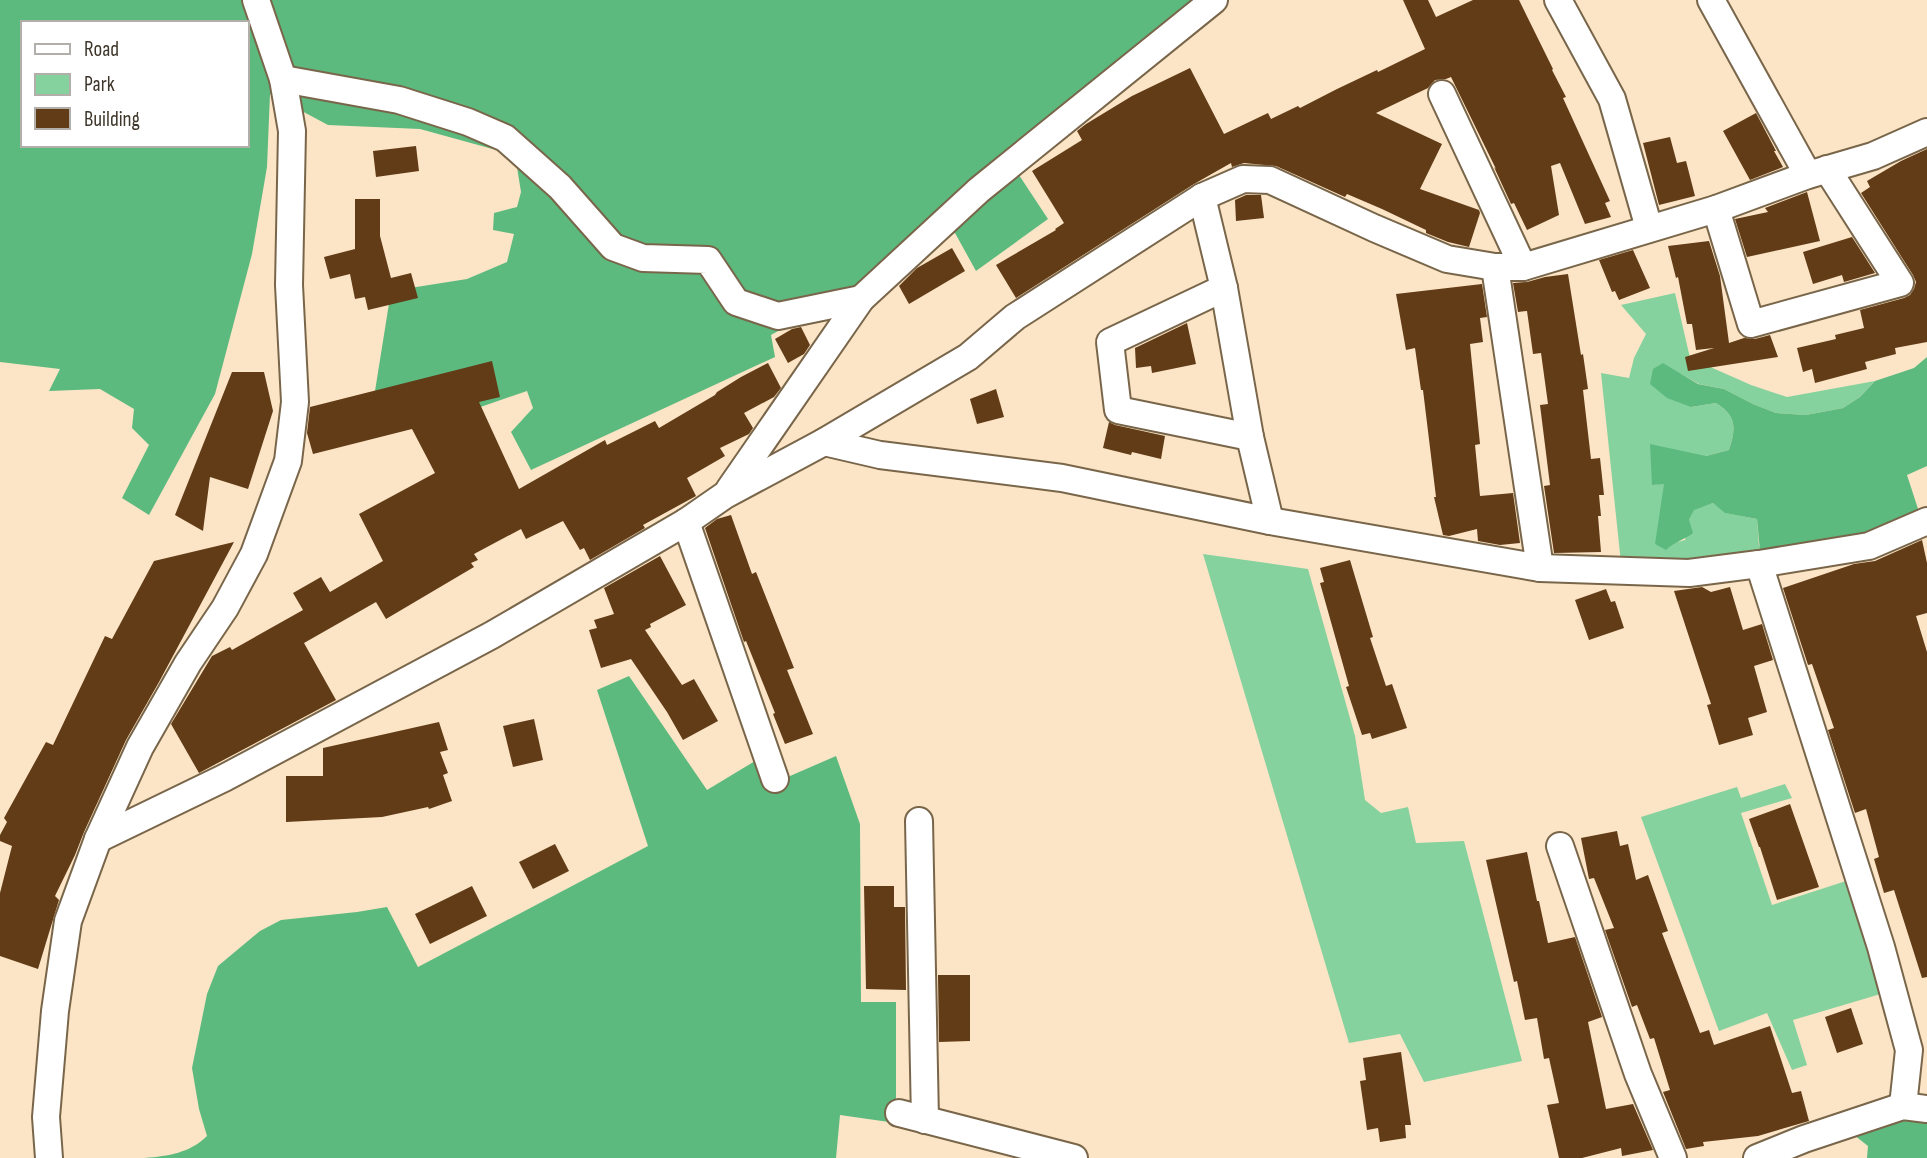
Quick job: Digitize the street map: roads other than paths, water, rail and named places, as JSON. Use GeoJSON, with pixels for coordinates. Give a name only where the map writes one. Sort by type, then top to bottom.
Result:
{"type":"FeatureCollection","features":[{"type":"Feature","properties":{"kind":"street"},"geometry":{"type":"LineString","coordinates":[[49,1158],[46,1117],[55,1011],[68,920],[98,839],[140,747],[188,663],[225,608],[254,554],[288,461],[295,402],[289,285],[292,131],[283,79],[256,0]]}},
{"type":"Feature","properties":{"kind":"street"},"geometry":{"type":"LineString","coordinates":[[725,495],[861,299],[979,190],[1214,0]]}},
{"type":"Feature","properties":{"kind":"street"},"geometry":{"type":"LineString","coordinates":[[1558,0],[1612,99],[1649,228]]}},
{"type":"Feature","properties":{"kind":"street"},"geometry":{"type":"LineString","coordinates":[[1711,0],[1817,172],[1900,283],[1751,324],[1716,209]]}},
{"type":"Feature","properties":{"kind":"street"},"geometry":{"type":"LineString","coordinates":[[283,79],[399,100],[468,122],[505,138],[560,187],[613,247],[643,258],[708,260],[736,302],[778,316],[861,299]]}},
{"type":"Feature","properties":{"kind":"street"},"geometry":{"type":"LineString","coordinates":[[1442,94],[1522,267]]}},
{"type":"Feature","properties":{"kind":"street"},"geometry":{"type":"LineString","coordinates":[[98,839],[224,778],[492,635],[686,522],[725,495],[824,442],[968,357],[1015,317],[1202,197],[1242,179],[1270,180],[1447,259],[1495,267],[1522,267],[1716,209],[1817,172],[1872,156],[1927,132]]}},
{"type":"Feature","properties":{"kind":"street"},"geometry":{"type":"LineString","coordinates":[[1202,197],[1224,288],[1250,436],[1270,521]]}},
{"type":"Feature","properties":{"kind":"street"},"geometry":{"type":"LineString","coordinates":[[1495,267],[1540,568]]}},
{"type":"Feature","properties":{"kind":"street"},"geometry":{"type":"LineString","coordinates":[[1224,288],[1110,342],[1118,410],[1250,436]]}},
{"type":"Feature","properties":{"kind":"street"},"geometry":{"type":"LineString","coordinates":[[824,442],[880,455],[1062,478],[1270,521],[1540,568],[1689,573],[1868,546],[1927,521]]}},
{"type":"Feature","properties":{"kind":"street"},"geometry":{"type":"LineString","coordinates":[[686,522],[775,779]]}},
{"type":"Feature","properties":{"kind":"street"},"geometry":{"type":"LineString","coordinates":[[1757,1158],[1804,1139],[1915,1107],[1918,1050],[1881,947],[1759,564]]}},
{"type":"Feature","properties":{"kind":"street"},"geometry":{"type":"LineString","coordinates":[[919,821],[925,1120]]}},
{"type":"Feature","properties":{"kind":"street"},"geometry":{"type":"LineString","coordinates":[[1560,846],[1638,1074],[1673,1158]]}},
{"type":"Feature","properties":{"kind":"street"},"geometry":{"type":"LineString","coordinates":[[899,1113],[1074,1158]]}}]}
